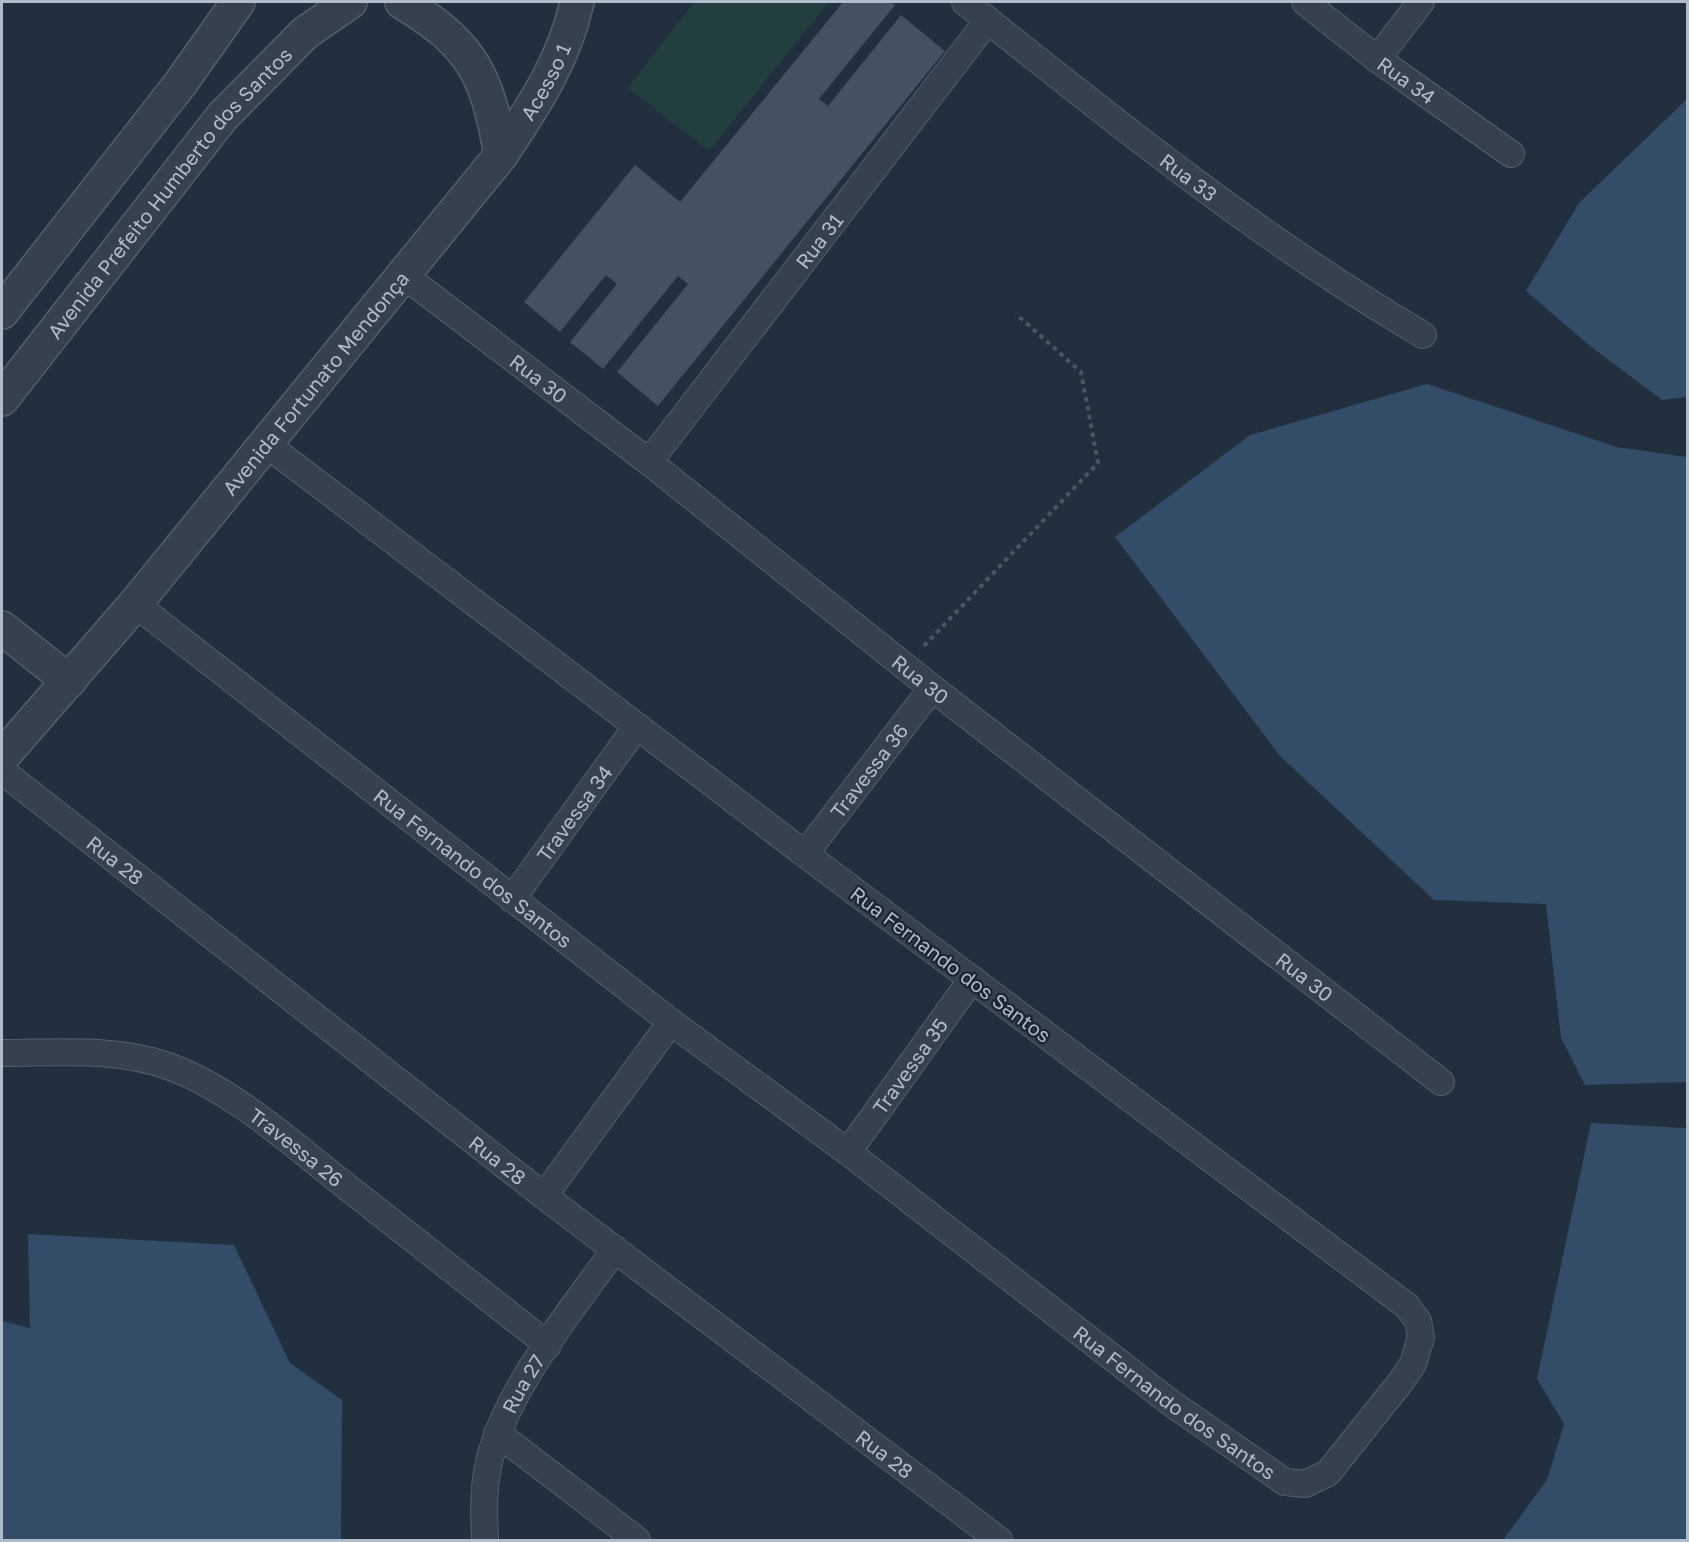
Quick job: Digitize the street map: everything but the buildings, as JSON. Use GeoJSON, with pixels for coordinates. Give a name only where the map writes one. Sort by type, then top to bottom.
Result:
{"type":"FeatureCollection","features":[{"type":"Feature","properties":{"kind":"street"},"geometry":{"type":"LineString","coordinates":[[2,312],[180,84],[238,2]]}},
{"type":"Feature","properties":{"kind":"street","name":"Avenida Prefeito Humberto dos Santos"},"geometry":{"type":"LineString","coordinates":[[2,399],[222,117],[297,40],[327,16],[350,2]]}},
{"type":"Feature","properties":{"kind":"street"},"geometry":{"type":"LineString","coordinates":[[402,2],[455,40],[476,67],[493,110],[501,155]]}},
{"type":"Feature","properties":{"kind":"street","name":"Acesso 1"},"geometry":{"type":"LineString","coordinates":[[501,155],[536,102],[561,54],[577,2]]}},
{"type":"Feature","properties":{"kind":"street","name":"Rua 33"},"geometry":{"type":"LineString","coordinates":[[965,2],[1251,224],[1318,270],[1423,335]]}},
{"type":"Feature","properties":{"kind":"street","name":"Rua 34"},"geometry":{"type":"LineString","coordinates":[[1305,2],[1377,59],[1511,154]]}},
{"type":"Feature","properties":{"kind":"street"},"geometry":{"type":"LineString","coordinates":[[1377,59],[1421,2]]}},
{"type":"Feature","properties":{"kind":"street","name":"Rua 31"},"geometry":{"type":"LineString","coordinates":[[649,462],[988,20]]}},
{"type":"Feature","properties":{"kind":"street","name":"Avenida Fortunato Mendonça"},"geometry":{"type":"LineString","coordinates":[[2,757],[135,604],[501,155]]}},
{"type":"Feature","properties":{"kind":"street","name":"Rua 30"},"geometry":{"type":"LineString","coordinates":[[402,274],[649,462],[905,667],[1441,1082]]}},
{"type":"Feature","properties":{"kind":"street","name":"Rua Fernando dos Santos"},"geometry":{"type":"LineString","coordinates":[[135,604],[671,1022],[848,1152],[1171,1403],[1284,1482],[1305,1484],[1328,1473],[1413,1364],[1421,1337],[1418,1321],[1407,1306],[805,854],[266,444]]}},
{"type":"Feature","properties":{"kind":"street"},"geometry":{"type":"LineString","coordinates":[[2,628],[69,681]]}},
{"type":"Feature","properties":{"kind":"street","name":"Travessa 36"},"geometry":{"type":"LineString","coordinates":[[805,854],[932,688]]}},
{"type":"Feature","properties":{"kind":"street","name":"Travessa 34"},"geometry":{"type":"LineString","coordinates":[[512,899],[637,726]]}},
{"type":"Feature","properties":{"kind":"street","name":"Rua 28"},"geometry":{"type":"LineString","coordinates":[[2,771],[544,1196],[999,1540]]}},
{"type":"Feature","properties":{"kind":"street","name":"Travessa 35"},"geometry":{"type":"LineString","coordinates":[[848,1152],[972,980]]}},
{"type":"Feature","properties":{"kind":"street"},"geometry":{"type":"LineString","coordinates":[[544,1196],[671,1022]]}},
{"type":"Feature","properties":{"kind":"street","name":"Travessa 26"},"geometry":{"type":"LineString","coordinates":[[2,1053],[87,1053],[132,1056],[169,1066],[193,1077],[225,1095],[304,1152],[548,1345]]}},
{"type":"Feature","properties":{"kind":"street","name":"Rua 27"},"geometry":{"type":"LineString","coordinates":[[485,1540],[484,1506],[487,1468],[497,1433],[548,1345],[615,1249]]}},
{"type":"Feature","properties":{"kind":"street"},"geometry":{"type":"LineString","coordinates":[[497,1433],[637,1540]]}},
{"type":"Feature","properties":{"kind":"path"},"geometry":{"type":"LineString","coordinates":[[905,667],[1098,462],[1081,372],[1016,314]]}},
{"type":"Feature","properties":{"kind":"green space"},"geometry":{"type":"Polygon","coordinates":[[[694,2],[829,2],[709,151],[628,88],[694,2]]]}},
{"type":"Feature","properties":{"kind":"water"},"geometry":{"type":"Polygon","coordinates":[[[1687,99],[1687,397],[1662,400],[1590,346],[1526,291],[1579,203],[1687,99]]]}},
{"type":"Feature","properties":{"kind":"water"},"geometry":{"type":"Polygon","coordinates":[[[1427,384],[1617,447],[1687,457],[1687,1082],[1585,1085],[1561,1038],[1546,904],[1434,900],[1280,756],[1115,537],[1250,435],[1427,384]]]}},
{"type":"Feature","properties":{"kind":"water"},"geometry":{"type":"Polygon","coordinates":[[[1591,1123],[1687,1128],[1687,1540],[1503,1540],[1547,1480],[1564,1424],[1537,1379],[1591,1123]]]}},
{"type":"Feature","properties":{"kind":"water"},"geometry":{"type":"Polygon","coordinates":[[[28,1234],[234,1245],[290,1363],[342,1400],[341,1540],[2,1540],[2,1321],[30,1328],[28,1234]]]}}]}
